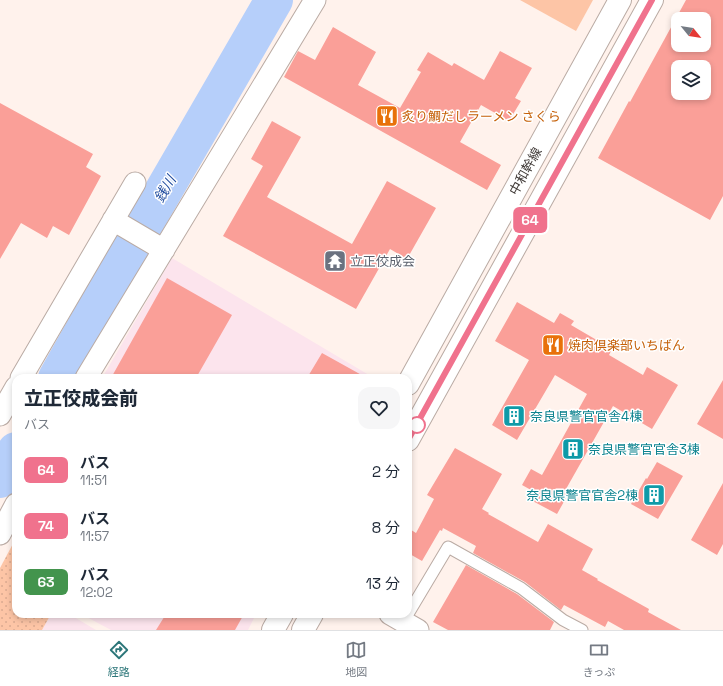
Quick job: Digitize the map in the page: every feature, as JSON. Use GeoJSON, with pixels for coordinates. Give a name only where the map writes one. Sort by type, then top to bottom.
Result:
{"type":"FeatureCollection","features":[{"type":"Feature","properties":{"kind":"main road","name":"中和幹線"},"geometry":{"type":"LineString","coordinates":[[412,377],[620,0]]}},
{"type":"Feature","properties":{"kind":"main road"},"geometry":{"type":"LineString","coordinates":[[412,433],[652,0]]}},
{"type":"Feature","properties":{"kind":"main road"},"geometry":{"type":"LineString","coordinates":[[273,630],[280,618]]}},
{"type":"Feature","properties":{"kind":"main road"},"geometry":{"type":"LineString","coordinates":[[304,630],[310,618]]}},
{"type":"Feature","properties":{"kind":"street"},"geometry":{"type":"LineString","coordinates":[[88,374],[159,247],[315,0]]}},
{"type":"Feature","properties":{"kind":"street"},"geometry":{"type":"LineString","coordinates":[[24,374],[118,223],[135,183]]}},
{"type":"Feature","properties":{"kind":"street"},"geometry":{"type":"LineString","coordinates":[[118,223],[159,247]]}},
{"type":"Feature","properties":{"kind":"street"},"geometry":{"type":"LineString","coordinates":[[0,414],[12,394]]}},
{"type":"Feature","properties":{"kind":"street"},"geometry":{"type":"LineString","coordinates":[[0,534],[12,512]]}},
{"type":"Feature","properties":{"kind":"lane"},"geometry":{"type":"LineString","coordinates":[[412,607],[448,548],[521,588],[563,620],[582,630]]}},
{"type":"Feature","properties":{"kind":"shaded area"},"geometry":{"type":"Polygon","coordinates":[[[520,0],[593,0],[576,31],[520,0]]]}},
{"type":"Feature","properties":{"kind":"shaded area"},"geometry":{"type":"Polygon","coordinates":[[[172,258],[367,374],[104,374],[172,258]]]}},
{"type":"Feature","properties":{"kind":"shaded area"},"geometry":{"type":"Polygon","coordinates":[[[12,546],[12,618],[49,618],[42,630],[0,630],[0,568],[12,546]]]}},
{"type":"Feature","properties":{"kind":"shaded area"},"geometry":{"type":"Polygon","coordinates":[[[49,618],[76,618],[96,630],[42,630],[49,618]]]}},
{"type":"Feature","properties":{"kind":"shaded area"},"geometry":{"type":"Polygon","coordinates":[[[88,618],[254,618],[248,630],[111,630],[88,618]]]}},
{"type":"Feature","properties":{"kind":"building"},"geometry":{"type":"Polygon","coordinates":[[[686,0],[723,0],[723,196],[710,220],[598,158],[629,101],[630,102],[671,27],[671,52],[711,52],[711,12],[679,12],[686,0]]]}},
{"type":"Feature","properties":{"kind":"building"},"geometry":{"type":"Polygon","coordinates":[[[333,27],[376,52],[358,85],[400,108],[421,72],[417,70],[428,52],[452,66],[454,63],[484,80],[500,51],[532,68],[515,98],[521,101],[509,121],[481,105],[460,142],[501,165],[487,190],[284,77],[298,51],[315,60],[333,27]]]}},
{"type":"Feature","properties":{"kind":"building"},"geometry":{"type":"Polygon","coordinates":[[[0,103],[93,154],[86,167],[101,176],[69,235],[53,226],[47,238],[21,223],[0,259],[0,103]]]}},
{"type":"Feature","properties":{"kind":"building"},"geometry":{"type":"Polygon","coordinates":[[[272,121],[301,137],[267,197],[352,244],[387,181],[436,208],[407,259],[390,249],[356,309],[223,236],[263,166],[251,159],[272,121]]]}},
{"type":"Feature","properties":{"kind":"building"},"geometry":{"type":"Polygon","coordinates":[[[167,278],[232,315],[198,374],[113,374],[167,278]]]}},
{"type":"Feature","properties":{"kind":"building"},"geometry":{"type":"Polygon","coordinates":[[[517,302],[554,323],[560,313],[574,321],[571,325],[612,349],[609,355],[643,375],[647,367],[678,385],[652,429],[613,406],[566,489],[570,491],[557,514],[527,498],[531,490],[522,485],[531,469],[542,475],[587,394],[555,375],[517,440],[492,425],[529,360],[495,341],[517,302]]]}},
{"type":"Feature","properties":{"kind":"building"},"geometry":{"type":"Polygon","coordinates":[[[322,353],[360,374],[309,374],[322,353]]]}},
{"type":"Feature","properties":{"kind":"building"},"geometry":{"type":"Polygon","coordinates":[[[723,380],[723,439],[697,424],[723,380]]]}},
{"type":"Feature","properties":{"kind":"building"},"geometry":{"type":"Polygon","coordinates":[[[455,448],[502,474],[482,509],[489,513],[488,514],[538,542],[548,524],[593,549],[582,570],[649,609],[648,612],[681,630],[624,630],[608,621],[605,627],[564,605],[561,610],[525,582],[473,553],[476,546],[443,528],[442,531],[440,530],[422,561],[412,555],[412,530],[416,533],[434,499],[427,495],[455,448]]]}},
{"type":"Feature","properties":{"kind":"building","name":"奈良県警官官舎2棟"},"geometry":{"type":"Polygon","coordinates":[[[657,462],[683,476],[658,519],[631,504],[657,462]]]}},
{"type":"Feature","properties":{"kind":"building"},"geometry":{"type":"Polygon","coordinates":[[[723,483],[723,544],[717,555],[691,540],[723,483]]]}},
{"type":"Feature","properties":{"kind":"building"},"geometry":{"type":"Polygon","coordinates":[[[466,565],[517,594],[554,622],[550,630],[448,630],[433,622],[466,565]]]}},
{"type":"Feature","properties":{"kind":"building"},"geometry":{"type":"Polygon","coordinates":[[[164,618],[242,618],[235,630],[156,630],[164,618]]]}},
{"type":"Feature","properties":{"kind":"waterway","name":"銭川"},"geometry":{"type":"LineString","coordinates":[[59,374],[274,0]]}},
{"type":"Feature","properties":{"kind":"waterway","name":"銭川"},"geometry":{"type":"LineString","coordinates":[[0,479],[12,458]]}},
{"type":"Feature","properties":{"kind":"bus line","name":"64"},"geometry":{"type":"LineString","coordinates":[[412,433],[652,0]]}},
{"type":"Feature","properties":{"kind":"place","name":"炙り鯛だしラーメン さくら"},"geometry":{"type":"Point","coordinates":[387,116]}},
{"type":"Feature","properties":{"kind":"place","name":"立正佼成会"},"geometry":{"type":"Point","coordinates":[335,261]}},
{"type":"Feature","properties":{"kind":"place","name":"焼肉倶楽部いちばん"},"geometry":{"type":"Point","coordinates":[553,345]}},
{"type":"Feature","properties":{"kind":"place","name":"奈良県警官官舎4棟"},"geometry":{"type":"Point","coordinates":[514,416]}},
{"type":"Feature","properties":{"kind":"place","name":"奈良県警官官舎3棟"},"geometry":{"type":"Point","coordinates":[573,449]}},
{"type":"Feature","properties":{"kind":"place","name":"奈良県警官官舎2棟"},"geometry":{"type":"Point","coordinates":[654,495]}}]}
